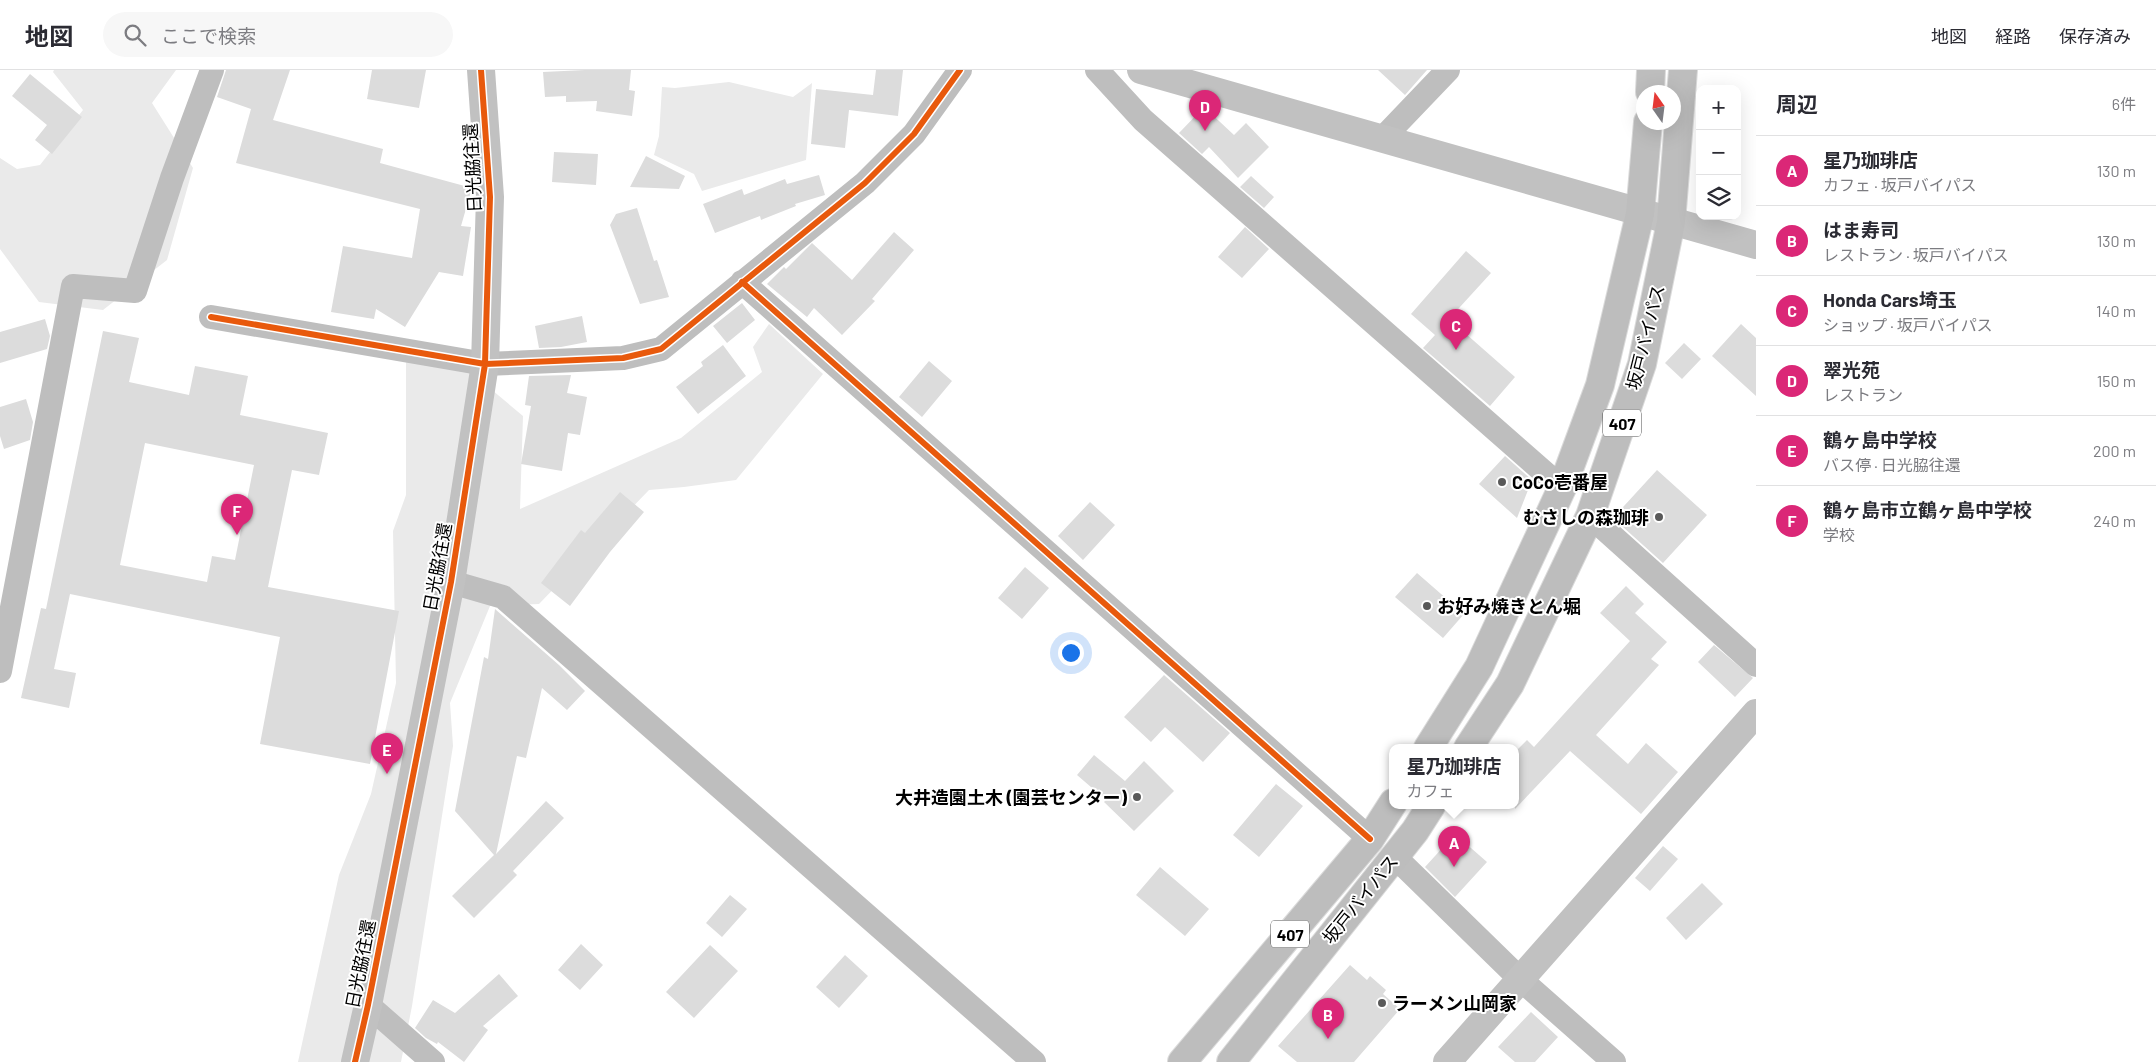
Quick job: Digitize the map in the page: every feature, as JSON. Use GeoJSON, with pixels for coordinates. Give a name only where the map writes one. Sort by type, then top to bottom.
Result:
{"type":"FeatureCollection","features":[{"type":"Feature","properties":{"kind":"highway"},"geometry":{"type":"LineString","coordinates":[[1650,85],[1651,70]]}},
{"type":"Feature","properties":{"kind":"highway","name":"坂戸バイパス"},"geometry":{"type":"LineString","coordinates":[[1471,744],[1510,684],[1590,516],[1642,364],[1671,222],[1683,70]]}},
{"type":"Feature","properties":{"kind":"highway","name":"坂戸バイパス"},"geometry":{"type":"LineString","coordinates":[[1431,744],[1479,668],[1562,488],[1600,385],[1640,214],[1647,130]]}},
{"type":"Feature","properties":{"kind":"highway","name":"坂戸バイパス"},"geometry":{"type":"LineString","coordinates":[[1182,1062],[1370,840],[1389,809]]}},
{"type":"Feature","properties":{"kind":"highway","name":"坂戸バイパス"},"geometry":{"type":"LineString","coordinates":[[1230,1062],[1415,830],[1429,809]]}},
{"type":"Feature","properties":{"kind":"street"},"geometry":{"type":"LineString","coordinates":[[0,671],[73,286],[135,291],[172,178],[212,70]]}},
{"type":"Feature","properties":{"kind":"street","name":"日光脇往還"},"geometry":{"type":"LineString","coordinates":[[354,1062],[368,1005],[451,582],[485,364],[490,197],[481,70]]}},
{"type":"Feature","properties":{"kind":"street"},"geometry":{"type":"LineString","coordinates":[[211,316],[485,364],[623,358],[661,349],[865,183],[914,134],[960,70]]}},
{"type":"Feature","properties":{"kind":"street"},"geometry":{"type":"LineString","coordinates":[[1097,70],[1143,120],[1562,488]]}},
{"type":"Feature","properties":{"kind":"street"},"geometry":{"type":"LineString","coordinates":[[1141,70],[1640,214],[1756,245]]}},
{"type":"Feature","properties":{"kind":"street"},"geometry":{"type":"LineString","coordinates":[[1382,139],[1448,70]]}},
{"type":"Feature","properties":{"kind":"street"},"geometry":{"type":"LineString","coordinates":[[742,282],[1370,840]]}},
{"type":"Feature","properties":{"kind":"street"},"geometry":{"type":"LineString","coordinates":[[1590,516],[1756,665]]}},
{"type":"Feature","properties":{"kind":"street"},"geometry":{"type":"LineString","coordinates":[[451,582],[503,597],[1034,1062]]}},
{"type":"Feature","properties":{"kind":"street"},"geometry":{"type":"LineString","coordinates":[[1447,1062],[1756,713]]}},
{"type":"Feature","properties":{"kind":"street"},"geometry":{"type":"LineString","coordinates":[[1394,856],[1520,979],[1614,1062]]}},
{"type":"Feature","properties":{"kind":"street"},"geometry":{"type":"LineString","coordinates":[[368,1005],[433,1062]]}},
{"type":"Feature","properties":{"kind":"shaded area"},"geometry":{"type":"Polygon","coordinates":[[[54,70],[176,70],[152,103],[193,168],[167,260],[103,310],[39,302],[0,249],[0,158],[17,169],[40,165],[83,110],[53,72],[54,70]]]}},
{"type":"Feature","properties":{"kind":"shaded area"},"geometry":{"type":"Polygon","coordinates":[[[729,82],[793,97],[812,83],[806,160],[702,191],[694,174],[654,155],[659,136],[662,87],[675,88],[729,82]]]}},
{"type":"Feature","properties":{"kind":"shaded area"},"geometry":{"type":"Polygon","coordinates":[[[769,324],[823,374],[736,480],[649,490],[539,604],[490,606],[450,703],[453,746],[412,1006],[401,1062],[298,1062],[339,875],[371,794],[396,683],[393,531],[406,495],[406,352],[478,357],[492,390],[523,416],[520,509],[681,438],[762,372],[753,347],[769,324]]]}},
{"type":"Feature","properties":{"kind":"building"},"geometry":{"type":"Polygon","coordinates":[[[226,70],[290,70],[273,120],[383,149],[380,163],[472,188],[461,226],[471,227],[463,276],[439,272],[405,327],[376,309],[374,319],[331,312],[343,246],[412,258],[420,209],[236,163],[251,109],[217,97],[226,70]]]}},
{"type":"Feature","properties":{"kind":"building"},"geometry":{"type":"Polygon","coordinates":[[[372,70],[426,70],[419,108],[367,99],[372,70]]]}},
{"type":"Feature","properties":{"kind":"building"},"geometry":{"type":"Polygon","coordinates":[[[631,70],[629,90],[635,91],[632,116],[596,111],[597,101],[566,102],[566,96],[545,97],[543,72],[631,70]]]}},
{"type":"Feature","properties":{"kind":"building"},"geometry":{"type":"Polygon","coordinates":[[[876,70],[903,70],[898,116],[849,110],[845,148],[811,144],[816,89],[873,95],[876,70]]]}},
{"type":"Feature","properties":{"kind":"building"},"geometry":{"type":"Polygon","coordinates":[[[1378,70],[1427,70],[1405,95],[1378,70]]]}},
{"type":"Feature","properties":{"kind":"building"},"geometry":{"type":"Polygon","coordinates":[[[30,74],[82,117],[52,154],[35,140],[47,125],[12,96],[30,74]]]}},
{"type":"Feature","properties":{"kind":"building"},"geometry":{"type":"Polygon","coordinates":[[[1204,107],[1234,135],[1246,123],[1269,147],[1238,178],[1209,147],[1202,154],[1179,133],[1204,107]]]}},
{"type":"Feature","properties":{"kind":"building"},"geometry":{"type":"Polygon","coordinates":[[[554,152],[598,154],[596,185],[552,182],[554,152]]]}},
{"type":"Feature","properties":{"kind":"building"},"geometry":{"type":"Polygon","coordinates":[[[646,156],[685,176],[679,189],[630,187],[646,156]]]}},
{"type":"Feature","properties":{"kind":"building"},"geometry":{"type":"Polygon","coordinates":[[[819,175],[825,195],[795,204],[796,206],[761,220],[760,216],[715,233],[703,204],[742,189],[744,195],[785,179],[787,184],[819,175]]]}},
{"type":"Feature","properties":{"kind":"building"},"geometry":{"type":"Polygon","coordinates":[[[1251,176],[1274,197],[1264,208],[1240,187],[1251,176]]]}},
{"type":"Feature","properties":{"kind":"building"},"geometry":{"type":"Polygon","coordinates":[[[637,208],[654,261],[657,260],[669,297],[640,304],[610,225],[616,214],[637,208]]]}},
{"type":"Feature","properties":{"kind":"building"},"geometry":{"type":"Polygon","coordinates":[[[1245,227],[1269,249],[1242,278],[1218,257],[1245,227]]]}},
{"type":"Feature","properties":{"kind":"building"},"geometry":{"type":"Polygon","coordinates":[[[894,232],[914,250],[872,299],[875,301],[842,335],[814,308],[807,317],[767,284],[784,267],[786,269],[812,243],[852,280],[894,232]]]}},
{"type":"Feature","properties":{"kind":"building"},"geometry":{"type":"Polygon","coordinates":[[[1466,251],[1491,273],[1449,319],[1515,377],[1490,406],[1423,348],[1435,335],[1411,314],[1466,251]]]}},
{"type":"Feature","properties":{"kind":"building"},"geometry":{"type":"Polygon","coordinates":[[[742,303],[755,320],[727,343],[713,326],[742,303]]]}},
{"type":"Feature","properties":{"kind":"building"},"geometry":{"type":"Polygon","coordinates":[[[582,316],[587,342],[561,347],[539,348],[535,326],[582,316]]]}},
{"type":"Feature","properties":{"kind":"building"},"geometry":{"type":"Polygon","coordinates":[[[45,319],[50,336],[47,349],[0,363],[0,332],[45,319]]]}},
{"type":"Feature","properties":{"kind":"building"},"geometry":{"type":"Polygon","coordinates":[[[1741,324],[1756,338],[1756,396],[1712,356],[1741,324]]]}},
{"type":"Feature","properties":{"kind":"building"},"geometry":{"type":"Polygon","coordinates":[[[103,331],[139,338],[129,382],[189,395],[195,366],[248,376],[240,415],[328,433],[319,475],[292,470],[268,587],[399,611],[370,764],[260,744],[280,637],[70,594],[54,669],[76,673],[69,708],[21,698],[41,608],[46,609],[103,331]],[[145,443],[120,565],[207,582],[212,556],[235,560],[254,465],[145,443]]]}},
{"type":"Feature","properties":{"kind":"building"},"geometry":{"type":"Polygon","coordinates":[[[1684,343],[1701,359],[1682,379],[1665,363],[1684,343]]]}},
{"type":"Feature","properties":{"kind":"building"},"geometry":{"type":"Polygon","coordinates":[[[723,345],[746,376],[698,414],[676,387],[703,366],[701,362],[723,345]]]}},
{"type":"Feature","properties":{"kind":"building"},"geometry":{"type":"Polygon","coordinates":[[[929,361],[952,381],[922,417],[899,397],[929,361]]]}},
{"type":"Feature","properties":{"kind":"building"},"geometry":{"type":"Polygon","coordinates":[[[571,375],[567,393],[587,397],[580,435],[568,433],[562,471],[521,464],[531,406],[525,405],[529,376],[571,375]]]}},
{"type":"Feature","properties":{"kind":"building"},"geometry":{"type":"Polygon","coordinates":[[[26,399],[33,422],[30,440],[4,449],[0,436],[0,407],[26,399]]]}},
{"type":"Feature","properties":{"kind":"building"},"geometry":{"type":"Polygon","coordinates":[[[1505,456],[1532,480],[1517,518],[1479,484],[1505,456]]]}},
{"type":"Feature","properties":{"kind":"building","name":"むさしの森珈琲"},"geometry":{"type":"Polygon","coordinates":[[[1657,470],[1707,515],[1663,563],[1613,518],[1657,470]]]}},
{"type":"Feature","properties":{"kind":"building"},"geometry":{"type":"Polygon","coordinates":[[[620,492],[644,512],[610,552],[570,606],[541,583],[581,530],[585,533],[620,492]]]}},
{"type":"Feature","properties":{"kind":"building"},"geometry":{"type":"Polygon","coordinates":[[[1090,502],[1115,525],[1083,560],[1058,536],[1090,502]]]}},
{"type":"Feature","properties":{"kind":"building"},"geometry":{"type":"Polygon","coordinates":[[[1025,567],[1049,588],[1022,619],[998,598],[1025,567]]]}},
{"type":"Feature","properties":{"kind":"building"},"geometry":{"type":"Polygon","coordinates":[[[1417,573],[1464,614],[1443,638],[1395,597],[1417,573]]]}},
{"type":"Feature","properties":{"kind":"building"},"geometry":{"type":"Polygon","coordinates":[[[1626,586],[1644,604],[1635,613],[1667,642],[1651,659],[1659,665],[1596,735],[1628,764],[1646,743],[1678,772],[1641,814],[1570,751],[1519,805],[1519,748],[1527,740],[1534,747],[1630,641],[1600,613],[1626,586]]]}},
{"type":"Feature","properties":{"kind":"building"},"geometry":{"type":"Polygon","coordinates":[[[495,609],[559,665],[585,691],[567,710],[542,688],[526,758],[517,756],[496,854],[546,801],[564,818],[513,871],[517,875],[474,918],[452,896],[494,855],[455,811],[484,657],[488,659],[495,609]]]}},
{"type":"Feature","properties":{"kind":"building"},"geometry":{"type":"Polygon","coordinates":[[[1714,645],[1753,678],[1735,697],[1698,662],[1714,645]]]}},
{"type":"Feature","properties":{"kind":"building"},"geometry":{"type":"Polygon","coordinates":[[[1164,675],[1230,733],[1203,762],[1165,727],[1151,742],[1124,717],[1164,675]]]}},
{"type":"Feature","properties":{"kind":"building"},"geometry":{"type":"Polygon","coordinates":[[[1094,755],[1125,781],[1144,761],[1174,791],[1134,831],[1104,802],[1106,800],[1077,775],[1094,755]]]}},
{"type":"Feature","properties":{"kind":"building"},"geometry":{"type":"Polygon","coordinates":[[[1276,784],[1303,806],[1259,857],[1233,835],[1276,784]]]}},
{"type":"Feature","properties":{"kind":"building"},"geometry":{"type":"Polygon","coordinates":[[[1455,834],[1487,862],[1455,897],[1425,867],[1455,834]]]}},
{"type":"Feature","properties":{"kind":"building"},"geometry":{"type":"Polygon","coordinates":[[[1663,846],[1678,859],[1650,891],[1635,878],[1663,846]]]}},
{"type":"Feature","properties":{"kind":"building"},"geometry":{"type":"Polygon","coordinates":[[[1160,867],[1209,909],[1185,936],[1136,895],[1160,867]]]}},
{"type":"Feature","properties":{"kind":"building"},"geometry":{"type":"Polygon","coordinates":[[[1702,883],[1723,904],[1686,940],[1666,918],[1702,883]]]}},
{"type":"Feature","properties":{"kind":"building"},"geometry":{"type":"Polygon","coordinates":[[[730,895],[747,909],[722,937],[706,923],[730,895]]]}},
{"type":"Feature","properties":{"kind":"building"},"geometry":{"type":"Polygon","coordinates":[[[581,944],[603,965],[580,990],[558,970],[581,944]]]}},
{"type":"Feature","properties":{"kind":"building"},"geometry":{"type":"Polygon","coordinates":[[[710,945],[738,971],[694,1018],[666,992],[710,945]]]}},
{"type":"Feature","properties":{"kind":"building"},"geometry":{"type":"Polygon","coordinates":[[[845,955],[868,976],[839,1008],[816,987],[845,955]]]}},
{"type":"Feature","properties":{"kind":"building"},"geometry":{"type":"Polygon","coordinates":[[[1350,965],[1367,980],[1370,976],[1386,990],[1383,994],[1400,1009],[1354,1062],[1297,1062],[1278,1046],[1350,965]]]}},
{"type":"Feature","properties":{"kind":"building"},"geometry":{"type":"Polygon","coordinates":[[[499,974],[518,996],[483,1026],[488,1030],[464,1062],[438,1042],[437,1044],[426,1038],[415,1028],[433,1000],[455,1013],[499,974]]]}},
{"type":"Feature","properties":{"kind":"building"},"geometry":{"type":"Polygon","coordinates":[[[1531,1012],[1558,1037],[1535,1062],[1515,1062],[1498,1047],[1531,1012]]]}},
{"type":"Feature","properties":{"kind":"cycle path"},"geometry":{"type":"LineString","coordinates":[[355,1062],[368,1005],[451,582],[485,364],[490,197],[481,70]]}},
{"type":"Feature","properties":{"kind":"cycle path"},"geometry":{"type":"LineString","coordinates":[[211,317],[485,364],[623,358],[661,349],[865,183],[914,134],[960,70]]}},
{"type":"Feature","properties":{"kind":"cycle path"},"geometry":{"type":"LineString","coordinates":[[742,282],[1370,839]]}},
{"type":"Feature","properties":{"kind":"place","name":"翠光苑"},"geometry":{"type":"Point","coordinates":[1205,131]}},
{"type":"Feature","properties":{"kind":"place","name":"Honda Cars埼玉"},"geometry":{"type":"Point","coordinates":[1456,350]}},
{"type":"Feature","properties":{"kind":"place","name":"CoCo壱番屋"},"geometry":{"type":"Point","coordinates":[1502,482]}},
{"type":"Feature","properties":{"kind":"place","name":"むさしの森珈琲"},"geometry":{"type":"Point","coordinates":[1659,517]}},
{"type":"Feature","properties":{"kind":"place","name":"鶴ヶ島市立鶴ヶ島中学校"},"geometry":{"type":"Point","coordinates":[237,535]}},
{"type":"Feature","properties":{"kind":"place","name":"お好み焼きとん堀"},"geometry":{"type":"Point","coordinates":[1427,606]}},
{"type":"Feature","properties":{"kind":"place","name":"鶴ヶ島中学校"},"geometry":{"type":"Point","coordinates":[387,774]}},
{"type":"Feature","properties":{"kind":"place","name":"大井造園土木 (園芸センター)"},"geometry":{"type":"Point","coordinates":[1137,797]}},
{"type":"Feature","properties":{"kind":"place","name":"星乃珈琲店"},"geometry":{"type":"Point","coordinates":[1454,867]}},
{"type":"Feature","properties":{"kind":"place","name":"ラーメン山岡家"},"geometry":{"type":"Point","coordinates":[1382,1003]}},
{"type":"Feature","properties":{"kind":"place","name":"はま寿司"},"geometry":{"type":"Point","coordinates":[1328,1039]}}]}
